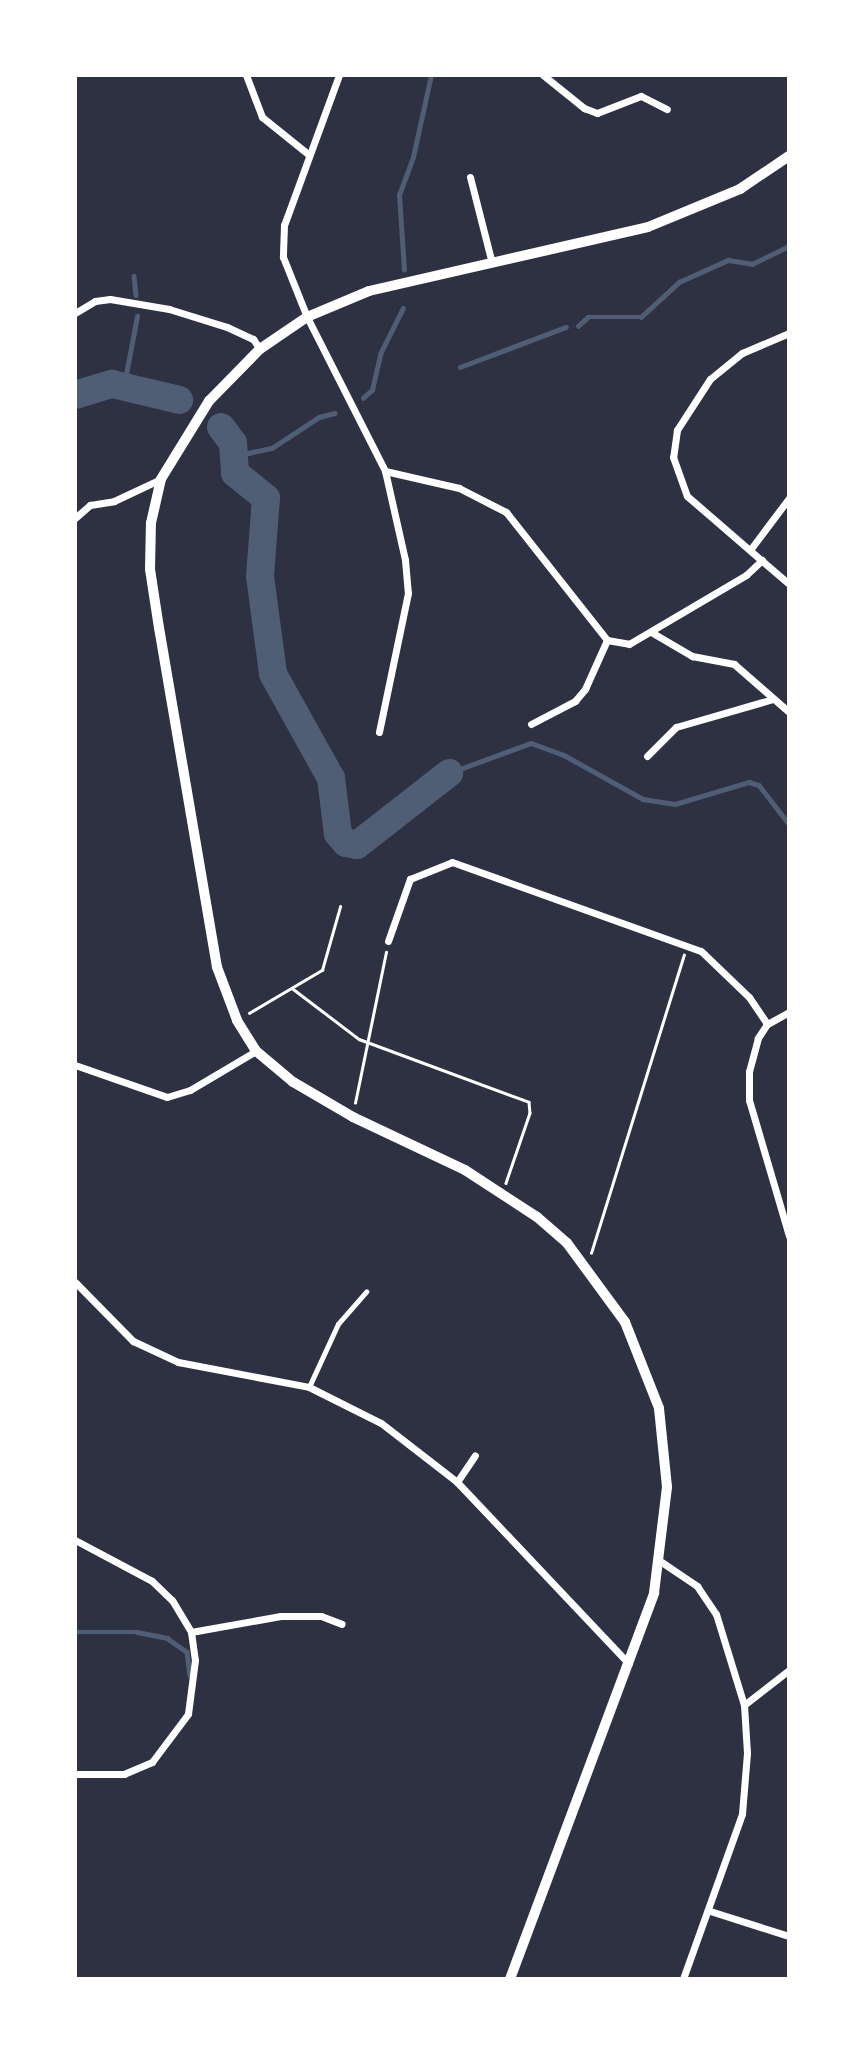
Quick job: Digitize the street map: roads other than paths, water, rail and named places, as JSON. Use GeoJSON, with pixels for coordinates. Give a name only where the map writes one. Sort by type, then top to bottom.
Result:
{"type":"FeatureCollection","features":[{"type":"Feature","properties":{"kind":"street"},"geometry":{"type":"LineString","coordinates":[[246,75],[262,117],[308,154]]}},
{"type":"Feature","properties":{"kind":"street"},"geometry":{"type":"LineString","coordinates":[[339,75],[284,225],[284,257],[307,317],[385,471],[408,593],[379,732]]}},
{"type":"Feature","properties":{"kind":"street"},"geometry":{"type":"LineString","coordinates":[[543,75],[584,108],[597,113],[640,96],[667,109]]}},
{"type":"Feature","properties":{"kind":"street"},"geometry":{"type":"LineString","coordinates":[[510,1979],[644,1629],[660,1561],[667,1488],[659,1408],[625,1322],[587,1266],[567,1243],[503,1192],[353,1117],[293,1082],[256,1051],[237,1020],[217,967],[150,569],[151,523],[161,479],[183,437],[209,401],[260,349],[307,317],[369,291],[648,228],[688,214],[740,189],[789,156]]}},
{"type":"Feature","properties":{"kind":"street"},"geometry":{"type":"LineString","coordinates":[[471,177],[492,263]]}},
{"type":"Feature","properties":{"kind":"street"},"geometry":{"type":"LineString","coordinates":[[75,313],[95,301],[110,299],[169,309],[227,327],[254,339],[260,349]]}},
{"type":"Feature","properties":{"kind":"street"},"geometry":{"type":"LineString","coordinates":[[789,334],[727,364],[690,404],[677,430],[673,457],[687,496],[789,584]]}},
{"type":"Feature","properties":{"kind":"street"},"geometry":{"type":"LineString","coordinates":[[385,471],[459,488],[506,512],[594,629],[607,640],[629,644],[762,560]]}},
{"type":"Feature","properties":{"kind":"street"},"geometry":{"type":"LineString","coordinates":[[75,518],[90,505],[114,501],[161,479]]}},
{"type":"Feature","properties":{"kind":"street"},"geometry":{"type":"LineString","coordinates":[[750,550],[789,498]]}},
{"type":"Feature","properties":{"kind":"street"},"geometry":{"type":"LineString","coordinates":[[651,632],[692,656],[734,664],[789,712]]}},
{"type":"Feature","properties":{"kind":"street"},"geometry":{"type":"LineString","coordinates":[[531,724],[575,701],[585,690],[607,640]]}},
{"type":"Feature","properties":{"kind":"street"},"geometry":{"type":"LineString","coordinates":[[647,756],[676,727],[773,699]]}},
{"type":"Feature","properties":{"kind":"street"},"geometry":{"type":"LineString","coordinates":[[388,941],[410,879],[452,862],[688,944],[713,958],[768,1024]]}},
{"type":"Feature","properties":{"kind":"street"},"geometry":{"type":"LineString","coordinates":[[789,1012],[768,1024],[753,1051],[749,1100],[789,1236]]}},
{"type":"Feature","properties":{"kind":"street"},"geometry":{"type":"LineString","coordinates":[[75,1065],[167,1097],[190,1090],[256,1051]]}},
{"type":"Feature","properties":{"kind":"street"},"geometry":{"type":"LineString","coordinates":[[75,1282],[133,1341],[178,1362],[309,1387],[381,1423],[457,1482],[629,1664]]}},
{"type":"Feature","properties":{"kind":"street"},"geometry":{"type":"LineString","coordinates":[[457,1482],[475,1455]]}},
{"type":"Feature","properties":{"kind":"street"},"geometry":{"type":"LineString","coordinates":[[75,1540],[152,1581],[172,1600],[191,1632],[195,1660],[188,1714],[174,1737],[141,1769],[102,1777],[75,1774]]}},
{"type":"Feature","properties":{"kind":"street"},"geometry":{"type":"LineString","coordinates":[[660,1561],[707,1598],[744,1705],[748,1781],[710,1910],[683,1979]]}},
{"type":"Feature","properties":{"kind":"street"},"geometry":{"type":"LineString","coordinates":[[191,1632],[281,1616],[321,1616],[342,1624]]}},
{"type":"Feature","properties":{"kind":"street"},"geometry":{"type":"LineString","coordinates":[[744,1705],[789,1670]]}},
{"type":"Feature","properties":{"kind":"street"},"geometry":{"type":"LineString","coordinates":[[710,1910],[789,1936]]}},
{"type":"Feature","properties":{"kind":"lane"},"geometry":{"type":"LineString","coordinates":[[309,1387],[338,1324],[366,1292]]}},
{"type":"Feature","properties":{"kind":"waterway"},"geometry":{"type":"LineString","coordinates":[[404,270],[399,195],[413,157],[431,75]]}},
{"type":"Feature","properties":{"kind":"waterway"},"geometry":{"type":"LineString","coordinates":[[578,326],[588,317],[641,317],[679,282],[728,260],[752,264],[789,246]]}},
{"type":"Feature","properties":{"kind":"waterway"},"geometry":{"type":"LineString","coordinates":[[134,276],[136,295]]}},
{"type":"Feature","properties":{"kind":"waterway"},"geometry":{"type":"LineString","coordinates":[[363,398],[372,390],[380,354],[403,308]]}},
{"type":"Feature","properties":{"kind":"waterway"},"geometry":{"type":"LineString","coordinates":[[124,385],[137,316]]}},
{"type":"Feature","properties":{"kind":"waterway"},"geometry":{"type":"LineString","coordinates":[[460,367],[566,327]]}},
{"type":"Feature","properties":{"kind":"waterway"},"geometry":{"type":"LineString","coordinates":[[75,395],[112,384],[179,400]]}},
{"type":"Feature","properties":{"kind":"waterway"},"geometry":{"type":"LineString","coordinates":[[234,456],[272,448],[319,417],[335,413]]}},
{"type":"Feature","properties":{"kind":"waterway"},"geometry":{"type":"LineString","coordinates":[[221,427],[233,443],[235,473],[266,498],[260,576],[273,674],[331,778],[338,834],[346,843],[357,845],[449,773]]}},
{"type":"Feature","properties":{"kind":"waterway"},"geometry":{"type":"LineString","coordinates":[[449,773],[531,743],[564,755],[643,799],[675,804],[749,782],[759,785],[789,824]]}},
{"type":"Feature","properties":{"kind":"waterway"},"geometry":{"type":"LineString","coordinates":[[75,1632],[137,1632],[167,1638],[187,1652],[190,1675]]}}]}
